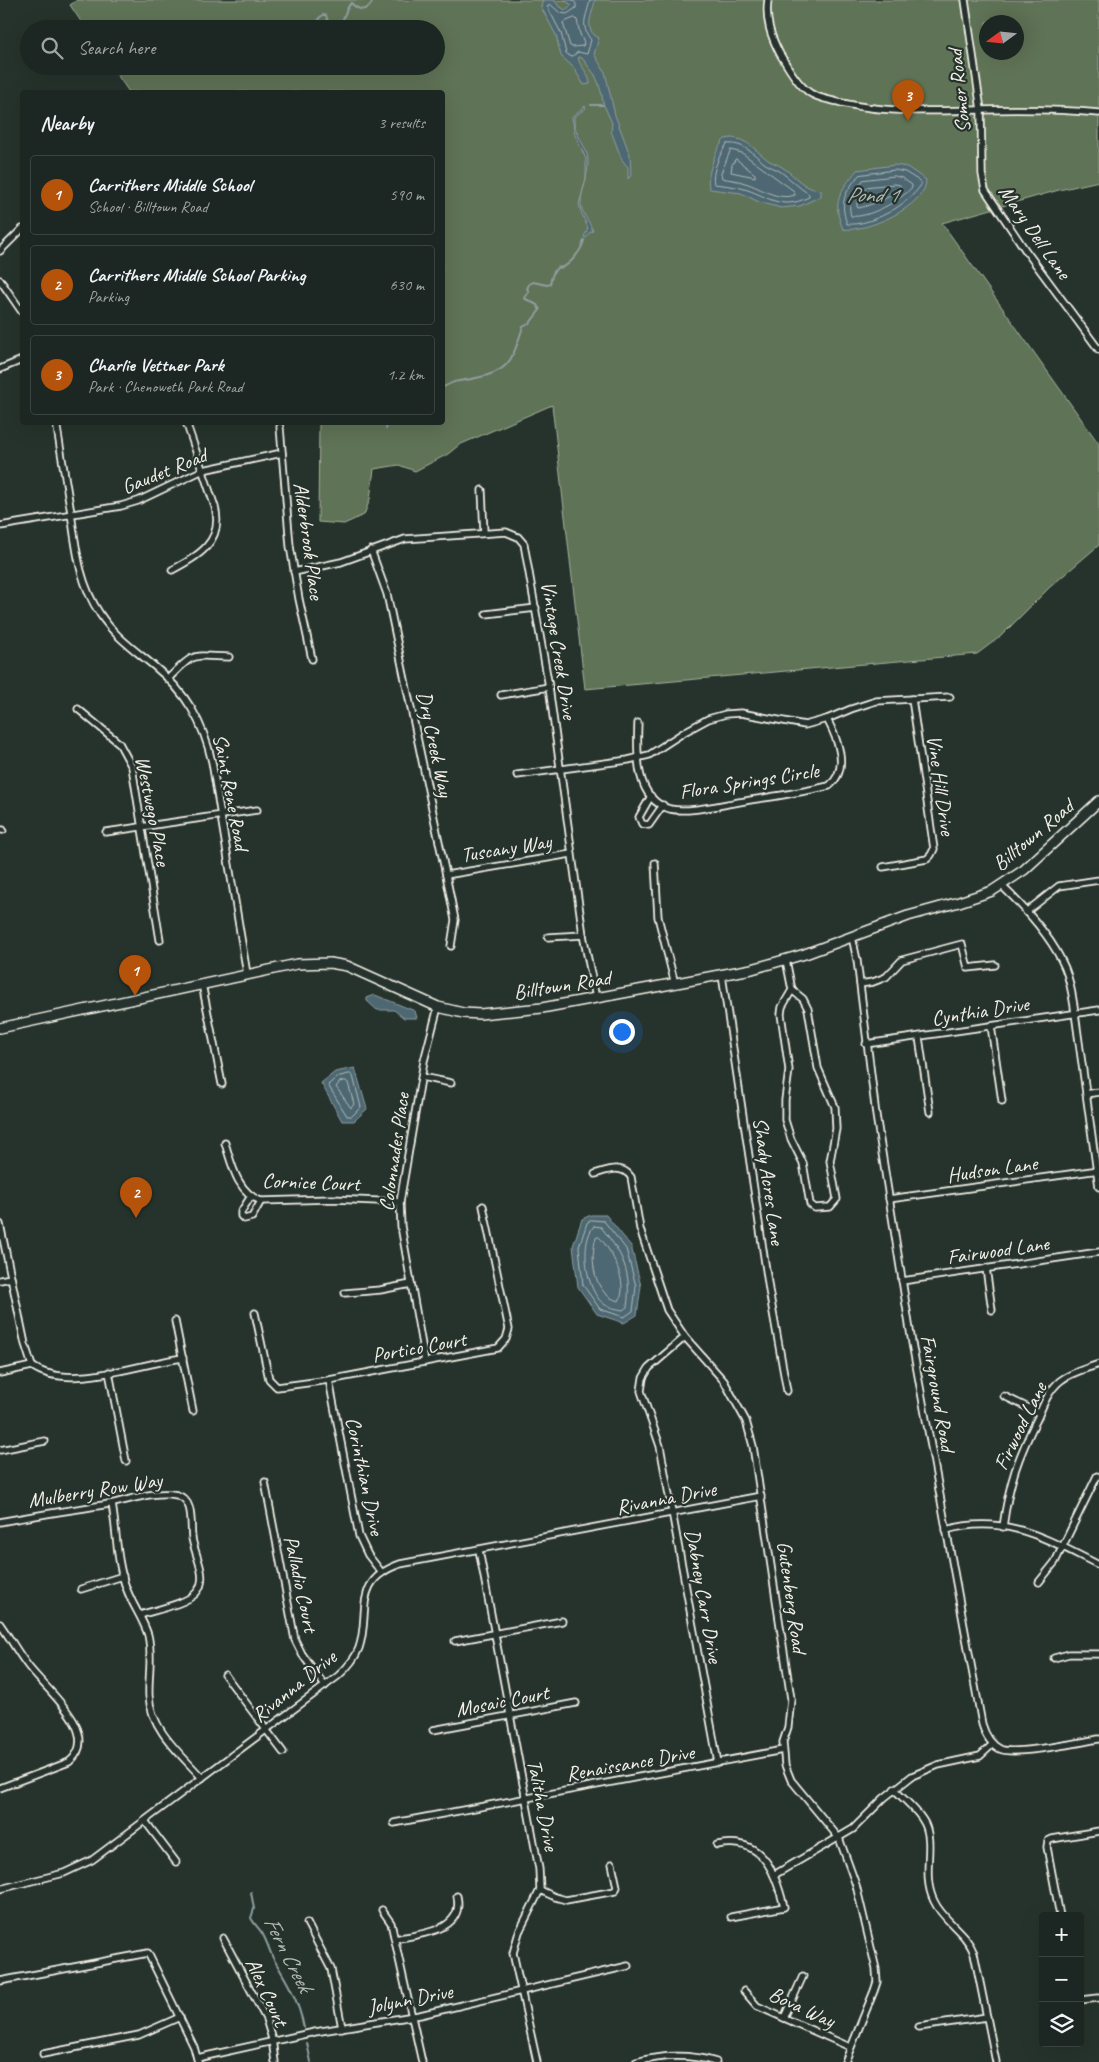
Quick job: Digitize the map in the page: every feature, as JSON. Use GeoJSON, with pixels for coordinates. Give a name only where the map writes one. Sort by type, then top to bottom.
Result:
{"type":"FeatureCollection","features":[{"type":"Feature","properties":{"kind":"main road","name":"Billtown Road"},"geometry":{"type":"LineString","coordinates":[[0,1028],[247,974],[313,962],[341,964],[363,972],[438,1007],[463,1013],[498,1013],[596,998],[722,975],[786,960],[908,916],[982,895],[1001,885],[1034,861],[1099,801]]}},
{"type":"Feature","properties":{"kind":"street"},"geometry":{"type":"LineString","coordinates":[[768,0],[767,18],[771,35],[786,65],[810,93],[828,100],[886,110],[1099,113]]}},
{"type":"Feature","properties":{"kind":"street","name":"Somer Road"},"geometry":{"type":"LineString","coordinates":[[965,0],[980,110],[983,180]]}},
{"type":"Feature","properties":{"kind":"street","name":"Mary Dell Lane"},"geometry":{"type":"LineString","coordinates":[[983,180],[996,209],[1099,350]]}},
{"type":"Feature","properties":{"kind":"street"},"geometry":{"type":"LineString","coordinates":[[0,251],[20,231]]}},
{"type":"Feature","properties":{"kind":"street"},"geometry":{"type":"LineString","coordinates":[[0,280],[20,309]]}},
{"type":"Feature","properties":{"kind":"street"},"geometry":{"type":"LineString","coordinates":[[0,369],[20,361]]}},
{"type":"Feature","properties":{"kind":"street","name":"Saint Rene Road"},"geometry":{"type":"LineString","coordinates":[[56,425],[79,566],[90,599],[117,636],[168,679],[186,699],[203,728],[212,762],[247,974]]}},
{"type":"Feature","properties":{"kind":"street"},"geometry":{"type":"LineString","coordinates":[[172,570],[202,552],[214,535],[217,514],[187,425]]}},
{"type":"Feature","properties":{"kind":"street","name":"Alderbrook Place"},"geometry":{"type":"LineString","coordinates":[[280,427],[294,572],[312,659]]}},
{"type":"Feature","properties":{"kind":"street","name":"Gaudet Road"},"geometry":{"type":"LineString","coordinates":[[0,526],[130,504],[203,470],[282,454]]}},
{"type":"Feature","properties":{"kind":"street"},"geometry":{"type":"LineString","coordinates":[[482,490],[484,533]]}},
{"type":"Feature","properties":{"kind":"street","name":"Vintage Creek Drive"},"geometry":{"type":"LineString","coordinates":[[294,572],[342,562],[405,539],[506,532],[521,540],[526,548],[549,687],[582,935],[596,998]]}},
{"type":"Feature","properties":{"kind":"street","name":"Dry Creek Way"},"geometry":{"type":"LineString","coordinates":[[371,550],[387,594],[446,875],[455,920],[451,946]]}},
{"type":"Feature","properties":{"kind":"street"},"geometry":{"type":"LineString","coordinates":[[486,614],[536,608]]}},
{"type":"Feature","properties":{"kind":"street"},"geometry":{"type":"LineString","coordinates":[[168,679],[191,658],[198,656],[229,657]]}},
{"type":"Feature","properties":{"kind":"street"},"geometry":{"type":"LineString","coordinates":[[501,695],[549,687]]}},
{"type":"Feature","properties":{"kind":"street"},"geometry":{"type":"LineString","coordinates":[[517,775],[649,755],[708,719],[726,714],[741,713],[805,725],[876,701],[950,697]]}},
{"type":"Feature","properties":{"kind":"street","name":"Vine Hill Drive"},"geometry":{"type":"LineString","coordinates":[[883,867],[926,859],[934,849],[912,699]]}},
{"type":"Feature","properties":{"kind":"street","name":"Westwego Place"},"geometry":{"type":"LineString","coordinates":[[78,709],[112,736],[128,757],[133,773],[160,940]]}},
{"type":"Feature","properties":{"kind":"street","name":"Flora Springs Circle"},"geometry":{"type":"LineString","coordinates":[[638,723],[636,758],[640,777],[652,796],[663,806],[678,810],[829,786],[838,778],[842,762],[827,719]]}},
{"type":"Feature","properties":{"kind":"street"},"geometry":{"type":"LineString","coordinates":[[652,796],[639,817],[642,824],[649,825],[663,806]]}},
{"type":"Feature","properties":{"kind":"street"},"geometry":{"type":"LineString","coordinates":[[106,832],[257,810]]}},
{"type":"Feature","properties":{"kind":"street","name":"Tuscany Way"},"geometry":{"type":"LineString","coordinates":[[446,875],[571,854]]}},
{"type":"Feature","properties":{"kind":"street"},"geometry":{"type":"LineString","coordinates":[[655,862],[658,917],[676,984]]}},
{"type":"Feature","properties":{"kind":"street"},"geometry":{"type":"LineString","coordinates":[[1026,912],[1059,886],[1099,880]]}},
{"type":"Feature","properties":{"kind":"street"},"geometry":{"type":"LineString","coordinates":[[1001,885],[1026,912],[1062,960],[1068,978],[1075,1014],[1099,1187]]}},
{"type":"Feature","properties":{"kind":"street"},"geometry":{"type":"LineString","coordinates":[[548,937],[582,935]]}},
{"type":"Feature","properties":{"kind":"street","name":"Fairground Road"},"geometry":{"type":"LineString","coordinates":[[852,937],[860,984],[866,1044],[902,1280],[980,1715],[985,1732],[993,1744]]}},
{"type":"Feature","properties":{"kind":"street"},"geometry":{"type":"LineString","coordinates":[[860,984],[874,982],[886,977],[902,960],[962,944],[968,968],[995,965]]}},
{"type":"Feature","properties":{"kind":"street"},"geometry":{"type":"LineString","coordinates":[[786,960],[792,990],[803,999],[808,1009],[818,1068],[835,1107],[836,1128],[830,1161],[837,1200],[830,1207],[815,1208],[810,1204],[803,1163],[791,1139],[785,1120],[785,1100],[789,1070],[781,1014],[782,1007],[792,990]]}},
{"type":"Feature","properties":{"kind":"street","name":"Shady Acres Lane"},"geometry":{"type":"LineString","coordinates":[[722,975],[769,1290],[787,1391]]}},
{"type":"Feature","properties":{"kind":"street"},"geometry":{"type":"LineString","coordinates":[[202,984],[222,1084]]}},
{"type":"Feature","properties":{"kind":"street","name":"Colonnades Place"},"geometry":{"type":"LineString","coordinates":[[424,1362],[401,1226],[400,1202],[422,1077],[438,1007]]}},
{"type":"Feature","properties":{"kind":"street","name":"Cynthia Drive"},"geometry":{"type":"LineString","coordinates":[[866,1044],[1099,1010]]}},
{"type":"Feature","properties":{"kind":"street"},"geometry":{"type":"LineString","coordinates":[[991,1026],[1002,1101]]}},
{"type":"Feature","properties":{"kind":"street"},"geometry":{"type":"LineString","coordinates":[[919,1036],[930,1112]]}},
{"type":"Feature","properties":{"kind":"street"},"geometry":{"type":"LineString","coordinates":[[422,1077],[451,1083]]}},
{"type":"Feature","properties":{"kind":"street"},"geometry":{"type":"LineString","coordinates":[[1086,1094],[1099,1092]]}},
{"type":"Feature","properties":{"kind":"street","name":"Cornice Court"},"geometry":{"type":"LineString","coordinates":[[225,1143],[235,1175],[241,1185],[250,1196],[261,1200],[342,1199],[400,1202]]}},
{"type":"Feature","properties":{"kind":"street","name":"Gutenberg Road"},"geometry":{"type":"LineString","coordinates":[[595,1174],[621,1169],[631,1177],[640,1229],[667,1310],[685,1337],[724,1381],[738,1403],[746,1421],[753,1446],[791,1699],[783,1750],[785,1765],[792,1780],[839,1838],[856,1886],[877,1978],[874,1991],[845,2062]]}},
{"type":"Feature","properties":{"kind":"street","name":"Hudson Lane"},"geometry":{"type":"LineString","coordinates":[[889,1199],[1098,1171]]}},
{"type":"Feature","properties":{"kind":"street"},"geometry":{"type":"LineString","coordinates":[[250,1196],[240,1212],[244,1219],[252,1217],[261,1200]]}},
{"type":"Feature","properties":{"kind":"street","name":"Portico Court"},"geometry":{"type":"LineString","coordinates":[[255,1313],[269,1379],[273,1385],[281,1387],[329,1380],[498,1348],[506,1339],[508,1328],[483,1206]]}},
{"type":"Feature","properties":{"kind":"street"},"geometry":{"type":"LineString","coordinates":[[0,1224],[24,1344],[32,1366],[40,1372],[63,1378],[75,1378],[183,1358]]}},
{"type":"Feature","properties":{"kind":"street","name":"Fairwood Lane"},"geometry":{"type":"LineString","coordinates":[[902,1280],[1099,1252]]}},
{"type":"Feature","properties":{"kind":"street"},"geometry":{"type":"LineString","coordinates":[[986,1268],[992,1310]]}},
{"type":"Feature","properties":{"kind":"street"},"geometry":{"type":"LineString","coordinates":[[0,1280],[11,1278]]}},
{"type":"Feature","properties":{"kind":"street"},"geometry":{"type":"LineString","coordinates":[[345,1293],[380,1290],[411,1284]]}},
{"type":"Feature","properties":{"kind":"street"},"geometry":{"type":"LineString","coordinates":[[175,1321],[193,1411]]}},
{"type":"Feature","properties":{"kind":"street","name":"Dabney Carr Drive"},"geometry":{"type":"LineString","coordinates":[[685,1337],[649,1368],[643,1378],[641,1391],[660,1446],[718,1763]]}},
{"type":"Feature","properties":{"kind":"street","name":"Firwood Lane"},"geometry":{"type":"LineString","coordinates":[[1003,1527],[1013,1474],[1039,1413],[1053,1388],[1061,1380],[1073,1373],[1099,1364]]}},
{"type":"Feature","properties":{"kind":"street"},"geometry":{"type":"LineString","coordinates":[[0,1373],[32,1366]]}},
{"type":"Feature","properties":{"kind":"street"},"geometry":{"type":"LineString","coordinates":[[109,1372],[126,1461]]}},
{"type":"Feature","properties":{"kind":"street","name":"Corinthian Drive"},"geometry":{"type":"LineString","coordinates":[[329,1380],[359,1536],[368,1555],[382,1573]]}},
{"type":"Feature","properties":{"kind":"street"},"geometry":{"type":"LineString","coordinates":[[1004,1396],[1039,1413]]}},
{"type":"Feature","properties":{"kind":"street"},"geometry":{"type":"LineString","coordinates":[[0,1450],[45,1441]]}},
{"type":"Feature","properties":{"kind":"street"},"geometry":{"type":"LineString","coordinates":[[1039,1582],[1048,1573],[1097,1476]]}},
{"type":"Feature","properties":{"kind":"street","name":"Palladio Court"},"geometry":{"type":"LineString","coordinates":[[265,1482],[294,1634],[302,1654],[325,1686]]}},
{"type":"Feature","properties":{"kind":"street","name":"Mulberry Row Way"},"geometry":{"type":"LineString","coordinates":[[0,1522],[112,1504],[158,1494],[175,1494],[186,1502],[190,1511],[192,1539],[202,1577],[200,1587],[196,1594],[184,1600],[140,1615]]}},
{"type":"Feature","properties":{"kind":"street","name":"Rivanna Drive"},"geometry":{"type":"LineString","coordinates":[[0,1889],[72,1870],[92,1860],[325,1686],[346,1668],[356,1654],[361,1639],[365,1599],[370,1586],[382,1573],[400,1564],[761,1496]]}},
{"type":"Feature","properties":{"kind":"street"},"geometry":{"type":"LineString","coordinates":[[112,1504],[117,1530],[118,1558],[127,1590],[147,1634],[151,1652],[149,1695],[153,1716],[162,1732],[202,1778]]}},
{"type":"Feature","properties":{"kind":"street"},"geometry":{"type":"LineString","coordinates":[[946,1530],[974,1525],[1003,1527],[1035,1534],[1099,1565]]}},
{"type":"Feature","properties":{"kind":"street","name":"Talitha Drive"},"geometry":{"type":"LineString","coordinates":[[479,1550],[536,1852],[540,1890]]}},
{"type":"Feature","properties":{"kind":"street"},"geometry":{"type":"LineString","coordinates":[[81,1589],[123,1576]]}},
{"type":"Feature","properties":{"kind":"street"},"geometry":{"type":"LineString","coordinates":[[455,1641],[562,1622]]}},
{"type":"Feature","properties":{"kind":"street"},"geometry":{"type":"LineString","coordinates":[[0,1624],[30,1668],[56,1697],[74,1722],[81,1743],[78,1753],[69,1762],[0,1788]]}},
{"type":"Feature","properties":{"kind":"street"},"geometry":{"type":"LineString","coordinates":[[1054,1658],[1069,1654],[1099,1654]]}},
{"type":"Feature","properties":{"kind":"street"},"geometry":{"type":"LineString","coordinates":[[225,1675],[283,1752]]}},
{"type":"Feature","properties":{"kind":"street","name":"Mosaic Court"},"geometry":{"type":"LineString","coordinates":[[433,1730],[576,1703]]}},
{"type":"Feature","properties":{"kind":"street"},"geometry":{"type":"LineString","coordinates":[[774,1874],[839,1838],[861,1823],[894,1790],[912,1776],[927,1768],[980,1756],[993,1744],[1000,1749],[1015,1751],[1099,1739]]}},
{"type":"Feature","properties":{"kind":"street","name":"Renaissance Drive"},"geometry":{"type":"LineString","coordinates":[[394,1823],[783,1750]]}},
{"type":"Feature","properties":{"kind":"street"},"geometry":{"type":"LineString","coordinates":[[894,1790],[925,1824],[928,1836],[927,1874],[932,1896],[940,1910],[973,1949],[996,2062]]}},
{"type":"Feature","properties":{"kind":"street"},"geometry":{"type":"LineString","coordinates":[[145,1821],[176,1862]]}},
{"type":"Feature","properties":{"kind":"street"},"geometry":{"type":"LineString","coordinates":[[1059,1912],[1047,1847],[1048,1841],[1099,1831]]}},
{"type":"Feature","properties":{"kind":"street"},"geometry":{"type":"LineString","coordinates":[[717,1845],[735,1842],[754,1848],[761,1854],[774,1874],[784,1907],[731,1917]]}},
{"type":"Feature","properties":{"kind":"street"},"geometry":{"type":"LineString","coordinates":[[537,2062],[513,1957],[514,1946],[522,1925],[540,1890],[554,1897],[566,1900],[615,1891],[617,1886],[612,1864]]}},
{"type":"Feature","properties":{"kind":"street"},"geometry":{"type":"LineString","coordinates":[[395,1939],[436,1930],[448,1924],[456,1913],[457,1896]]}},
{"type":"Feature","properties":{"kind":"street"},"geometry":{"type":"LineString","coordinates":[[382,1910],[391,1923],[422,2062]]}},
{"type":"Feature","properties":{"kind":"street"},"geometry":{"type":"LineString","coordinates":[[307,1922],[331,1969],[342,2028]]}},
{"type":"Feature","properties":{"kind":"street","name":"Alex Court"},"geometry":{"type":"LineString","coordinates":[[223,1938],[266,2019],[275,2062]]}},
{"type":"Feature","properties":{"kind":"street"},"geometry":{"type":"LineString","coordinates":[[0,1981],[148,1953],[180,2017],[197,2060]]}},
{"type":"Feature","properties":{"kind":"street","name":"Jolynn Drive"},"geometry":{"type":"LineString","coordinates":[[197,2060],[272,2041],[412,2016],[628,1966]]}},
{"type":"Feature","properties":{"kind":"street"},"geometry":{"type":"LineString","coordinates":[[784,2018],[803,1976]]}},
{"type":"Feature","properties":{"kind":"street","name":"Bova Way"},"geometry":{"type":"LineString","coordinates":[[744,1991],[757,2006],[850,2047]]}},
{"type":"Feature","properties":{"kind":"street"},"geometry":{"type":"LineString","coordinates":[[1084,2000],[1099,1998]]}},
{"type":"Feature","properties":{"kind":"street"},"geometry":{"type":"LineString","coordinates":[[920,2027],[987,2016]]}},
{"type":"Feature","properties":{"kind":"street"},"geometry":{"type":"LineString","coordinates":[[43,2054],[139,2035],[180,2017]]}},
{"type":"Feature","properties":{"kind":"street"},"geometry":{"type":"LineString","coordinates":[[636,2062],[673,2056],[702,2058],[716,2062]]}},
{"type":"Feature","properties":{"kind":"green space"},"geometry":{"type":"Polygon","coordinates":[[[77,0],[1099,0],[1099,181],[1059,190],[942,223],[1099,444],[1099,545],[1050,587],[1001,636],[977,654],[585,689],[552,405],[459,445],[448,454],[415,471],[399,465],[374,469],[370,499],[364,515],[344,524],[318,522],[319,425],[445,425],[445,90],[128,90],[117,75],[445,75],[445,20],[80,20],[70,5],[77,0]]]}},
{"type":"Feature","properties":{"kind":"water"},"geometry":{"type":"Polygon","coordinates":[[[543,0],[554,0],[565,10],[572,5],[564,0],[595,0],[590,26],[594,35],[599,38],[594,54],[605,72],[615,115],[630,155],[631,175],[628,179],[628,167],[622,160],[611,131],[612,123],[603,103],[595,75],[582,58],[578,57],[590,84],[584,85],[573,67],[561,56],[556,35],[541,7],[543,0]]]}},
{"type":"Feature","properties":{"kind":"water"},"geometry":{"type":"Polygon","coordinates":[[[585,106],[586,108],[574,117],[574,123],[587,155],[586,178],[586,159],[575,135],[572,117],[585,106]]]}},
{"type":"Feature","properties":{"kind":"water"},"geometry":{"type":"Polygon","coordinates":[[[732,138],[748,143],[768,160],[782,167],[810,188],[821,190],[821,196],[800,206],[781,208],[759,202],[741,193],[710,189],[710,171],[718,148],[725,139],[732,138]]]}},
{"type":"Feature","properties":{"kind":"water","name":"Pond 1"},"geometry":{"type":"Polygon","coordinates":[[[895,165],[907,167],[926,180],[924,190],[917,199],[893,216],[879,222],[865,227],[843,229],[839,220],[838,204],[842,190],[857,170],[895,165]]]}},
{"type":"Feature","properties":{"kind":"water"},"geometry":{"type":"Polygon","coordinates":[[[582,193],[581,207],[593,231],[586,238],[584,237],[588,228],[579,204],[582,193]]]}},
{"type":"Feature","properties":{"kind":"water"},"geometry":{"type":"Polygon","coordinates":[[[375,995],[415,1011],[417,1018],[404,1018],[394,1010],[377,1010],[367,1001],[367,998],[375,995]]]}},
{"type":"Feature","properties":{"kind":"water"},"geometry":{"type":"Polygon","coordinates":[[[355,1068],[367,1109],[354,1121],[342,1121],[321,1083],[335,1072],[355,1068]]]}},
{"type":"Feature","properties":{"kind":"water"},"geometry":{"type":"Polygon","coordinates":[[[591,1215],[606,1215],[631,1246],[641,1286],[637,1315],[624,1323],[597,1314],[578,1287],[573,1246],[582,1219],[591,1215]]]}},
{"type":"Feature","properties":{"kind":"waterway"},"geometry":{"type":"LineString","coordinates":[[343,20],[351,3],[358,8],[366,9],[373,0]]}},
{"type":"Feature","properties":{"kind":"waterway"},"geometry":{"type":"LineString","coordinates":[[319,20],[323,15],[326,15],[327,20]]}},
{"type":"Feature","properties":{"kind":"waterway"},"geometry":{"type":"LineString","coordinates":[[591,105],[603,105]]}},
{"type":"Feature","properties":{"kind":"waterway"},"geometry":{"type":"LineString","coordinates":[[445,386],[456,381],[488,375],[504,367],[509,362],[523,327],[530,323],[540,310],[537,305],[524,298],[529,291],[527,289],[529,284],[533,282],[550,284],[552,276],[558,267],[566,265],[573,259],[584,240]]}},
{"type":"Feature","properties":{"kind":"waterway"},"geometry":{"type":"LineString","coordinates":[[386,429],[387,425]]}},
{"type":"Feature","properties":{"kind":"waterway","name":"Fern Creek"},"geometry":{"type":"LineString","coordinates":[[251,1892],[254,1909],[251,1918],[264,1936],[273,1958],[292,1991],[304,2028]]}},
{"type":"Feature","properties":{"kind":"waterway","name":"Fern Creek"},"geometry":{"type":"LineString","coordinates":[[307,2043],[311,2062]]}},
{"type":"Feature","properties":{"kind":"place","name":"Charlie Vettner Park"},"geometry":{"type":"Point","coordinates":[908,121]}},
{"type":"Feature","properties":{"kind":"place","name":"Carrithers Middle School"},"geometry":{"type":"Point","coordinates":[135,996]}},
{"type":"Feature","properties":{"kind":"place","name":"Carrithers Middle School Parking"},"geometry":{"type":"Point","coordinates":[136,1218]}}]}
